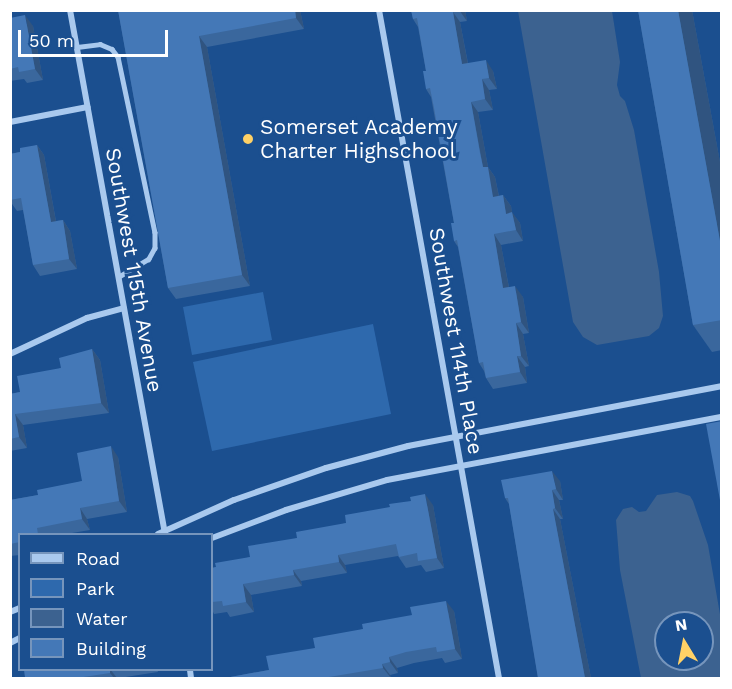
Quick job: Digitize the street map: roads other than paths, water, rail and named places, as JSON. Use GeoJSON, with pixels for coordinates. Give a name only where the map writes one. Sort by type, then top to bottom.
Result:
{"type":"FeatureCollection","features":[{"type":"Feature","properties":{"kind":"street","name":"Southwest 115th Avenue"},"geometry":{"type":"LineString","coordinates":[[70,10],[163,533]]}},
{"type":"Feature","properties":{"kind":"street","name":"Southwest 114th Place"},"geometry":{"type":"LineString","coordinates":[[379,10],[499,678]]}},
{"type":"Feature","properties":{"kind":"street"},"geometry":{"type":"LineString","coordinates":[[10,122],[88,107]]}},
{"type":"Feature","properties":{"kind":"street"},"geometry":{"type":"LineString","coordinates":[[10,354],[87,318],[124,308]]}},
{"type":"Feature","properties":{"kind":"street"},"geometry":{"type":"LineString","coordinates":[[163,533],[234,500],[326,468],[408,446],[722,386]]}},
{"type":"Feature","properties":{"kind":"street"},"geometry":{"type":"LineString","coordinates":[[213,538],[333,495],[387,480],[722,417]]}},
{"type":"Feature","properties":{"kind":"lane"},"geometry":{"type":"LineString","coordinates":[[77,47],[100,44],[112,49],[118,57],[155,232],[155,248],[149,259],[119,278]]}},
{"type":"Feature","properties":{"kind":"water"},"geometry":{"type":"Polygon","coordinates":[[[518,11],[612,11],[620,62],[617,85],[620,96],[625,101],[634,130],[659,272],[663,316],[659,328],[649,336],[597,345],[583,337],[573,322],[518,11]]]}},
{"type":"Feature","properties":{"kind":"water"},"geometry":{"type":"Polygon","coordinates":[[[677,492],[690,496],[693,501],[708,545],[721,620],[721,678],[641,678],[620,570],[616,520],[623,509],[632,507],[639,512],[646,511],[657,495],[677,492]]]}},
{"type":"Feature","properties":{"kind":"place","name":"Somerset Academy Charter Highschool"},"geometry":{"type":"Point","coordinates":[248,139]}}]}
